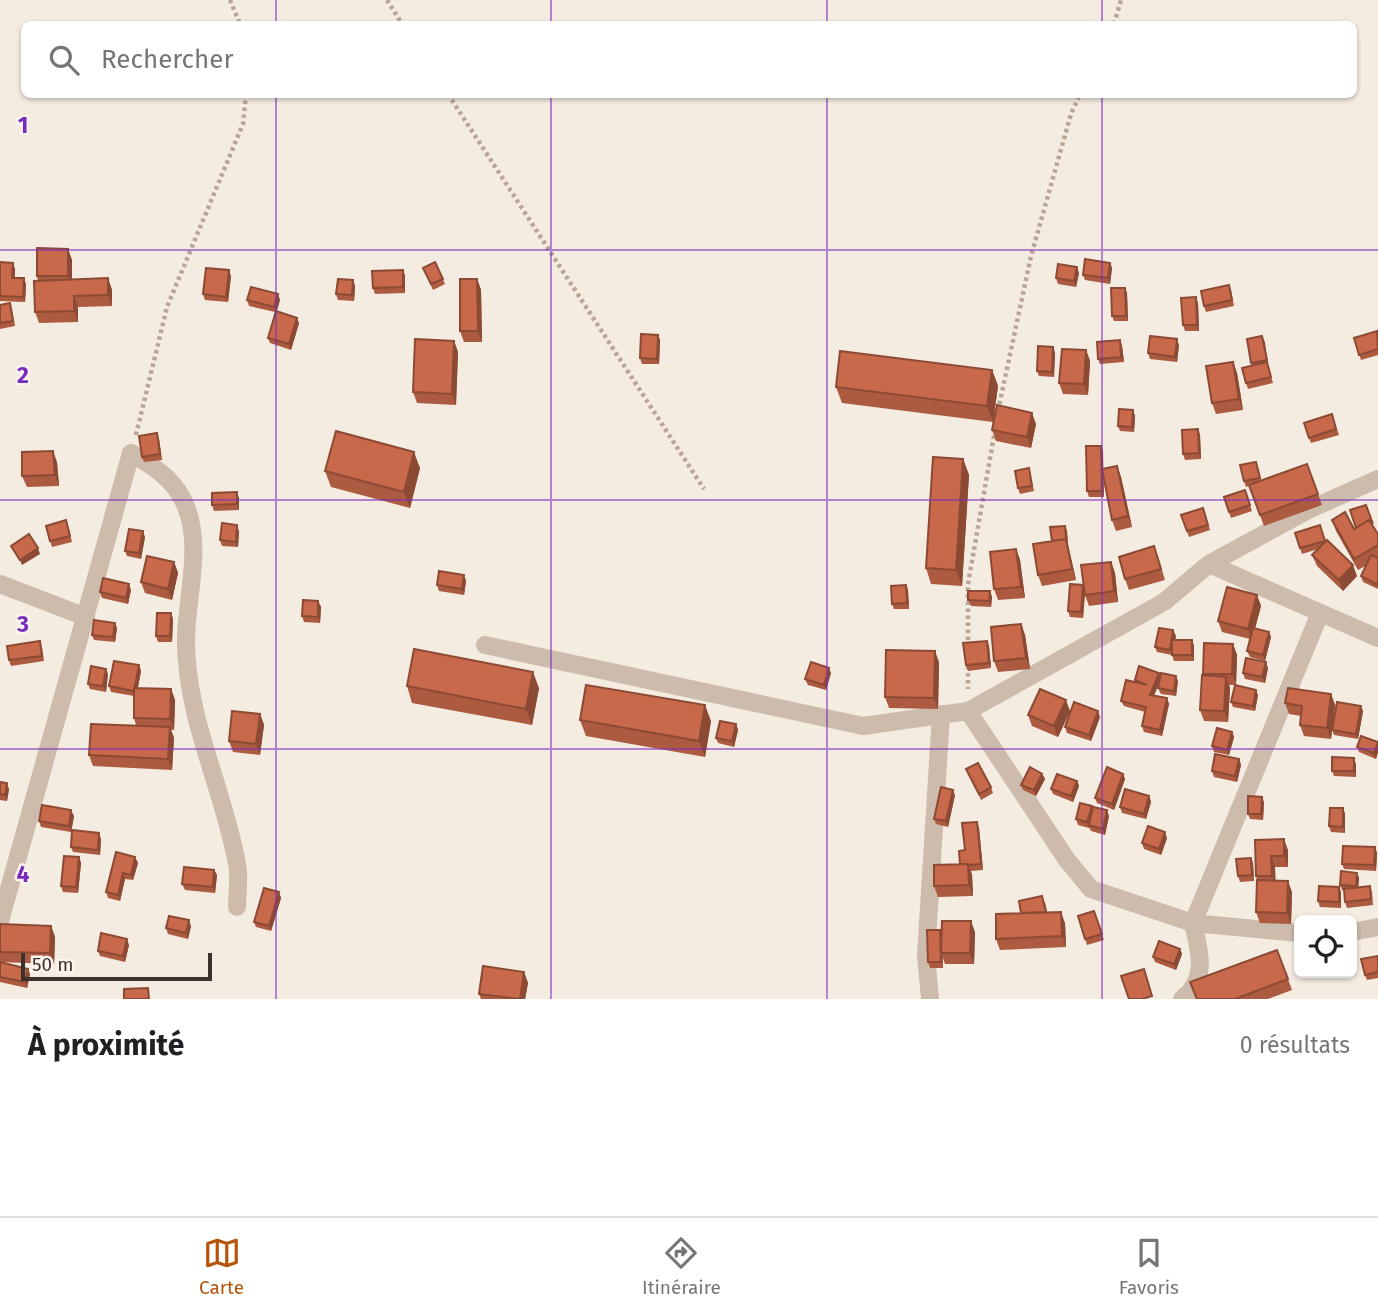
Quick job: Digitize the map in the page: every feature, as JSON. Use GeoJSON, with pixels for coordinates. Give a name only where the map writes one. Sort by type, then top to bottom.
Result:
{"type":"FeatureCollection","features":[{"type":"Feature","properties":{"kind":"street"},"geometry":{"type":"LineString","coordinates":[[0,921],[131,453],[161,471],[183,499],[191,526],[193,564],[186,642],[197,714],[238,867],[237,907]]}},
{"type":"Feature","properties":{"kind":"street"},"geometry":{"type":"LineString","coordinates":[[485,645],[863,726],[968,710],[1164,602],[1209,564],[1308,510],[1378,479]]}},
{"type":"Feature","properties":{"kind":"street"},"geometry":{"type":"LineString","coordinates":[[1209,564],[1378,638]]}},
{"type":"Feature","properties":{"kind":"street"},"geometry":{"type":"LineString","coordinates":[[0,584],[86,617]]}},
{"type":"Feature","properties":{"kind":"street"},"geometry":{"type":"LineString","coordinates":[[1182,999],[1190,993],[1202,964],[1193,923],[1320,613]]}},
{"type":"Feature","properties":{"kind":"street"},"geometry":{"type":"LineString","coordinates":[[968,710],[1060,850],[1091,889],[1193,923],[1294,933]]}},
{"type":"Feature","properties":{"kind":"street"},"geometry":{"type":"LineString","coordinates":[[930,999],[926,955],[941,714]]}},
{"type":"Feature","properties":{"kind":"street"},"geometry":{"type":"LineString","coordinates":[[1357,931],[1378,927]]}},
{"type":"Feature","properties":{"kind":"path"},"geometry":{"type":"LineString","coordinates":[[230,0],[239,21]]}},
{"type":"Feature","properties":{"kind":"path"},"geometry":{"type":"LineString","coordinates":[[387,0],[400,21]]}},
{"type":"Feature","properties":{"kind":"path"},"geometry":{"type":"LineString","coordinates":[[1115,21],[1121,0]]}},
{"type":"Feature","properties":{"kind":"path"},"geometry":{"type":"LineString","coordinates":[[131,453],[167,307],[243,124],[246,98]]}},
{"type":"Feature","properties":{"kind":"path"},"geometry":{"type":"LineString","coordinates":[[451,98],[704,489]]}},
{"type":"Feature","properties":{"kind":"path"},"geometry":{"type":"LineString","coordinates":[[968,710],[968,584],[995,425],[1031,256],[1071,114],[1078,98]]}},
{"type":"Feature","properties":{"kind":"building"},"geometry":{"type":"Polygon","coordinates":[[[37,248],[68,249],[68,276],[37,276],[37,248]]]}},
{"type":"Feature","properties":{"kind":"building"},"geometry":{"type":"Polygon","coordinates":[[[1085,259],[1110,263],[1108,278],[1083,275],[1085,259]]]}},
{"type":"Feature","properties":{"kind":"building"},"geometry":{"type":"Polygon","coordinates":[[[0,262],[13,263],[12,278],[24,278],[23,297],[0,296],[0,262]]]}},
{"type":"Feature","properties":{"kind":"building"},"geometry":{"type":"Polygon","coordinates":[[[435,262],[443,279],[431,284],[423,268],[435,262]]]}},
{"type":"Feature","properties":{"kind":"building"},"geometry":{"type":"Polygon","coordinates":[[[1058,264],[1077,267],[1074,281],[1056,278],[1058,264]]]}},
{"type":"Feature","properties":{"kind":"building"},"geometry":{"type":"Polygon","coordinates":[[[206,268],[229,270],[226,297],[203,294],[206,268]]]}},
{"type":"Feature","properties":{"kind":"building"},"geometry":{"type":"Polygon","coordinates":[[[403,270],[403,287],[373,288],[372,271],[403,270]]]}},
{"type":"Feature","properties":{"kind":"building"},"geometry":{"type":"Polygon","coordinates":[[[108,278],[108,295],[74,296],[74,311],[35,312],[34,281],[108,278]]]}},
{"type":"Feature","properties":{"kind":"building"},"geometry":{"type":"Polygon","coordinates":[[[338,279],[353,280],[352,295],[336,294],[338,279]]]}},
{"type":"Feature","properties":{"kind":"building"},"geometry":{"type":"Polygon","coordinates":[[[460,279],[477,279],[478,331],[460,331],[460,279]]]}},
{"type":"Feature","properties":{"kind":"building"},"geometry":{"type":"Polygon","coordinates":[[[1229,285],[1232,300],[1204,306],[1201,291],[1229,285]]]}},
{"type":"Feature","properties":{"kind":"building"},"geometry":{"type":"Polygon","coordinates":[[[251,287],[278,294],[274,307],[247,300],[251,287]]]}},
{"type":"Feature","properties":{"kind":"building"},"geometry":{"type":"Polygon","coordinates":[[[1111,288],[1125,288],[1126,316],[1112,316],[1111,288]]]}},
{"type":"Feature","properties":{"kind":"building"},"geometry":{"type":"Polygon","coordinates":[[[1196,297],[1197,325],[1183,325],[1181,298],[1196,297]]]}},
{"type":"Feature","properties":{"kind":"building"},"geometry":{"type":"Polygon","coordinates":[[[10,303],[13,321],[0,323],[0,305],[10,303]]]}},
{"type":"Feature","properties":{"kind":"building"},"geometry":{"type":"Polygon","coordinates":[[[276,311],[297,318],[289,344],[268,338],[276,311]]]}},
{"type":"Feature","properties":{"kind":"building"},"geometry":{"type":"Polygon","coordinates":[[[1377,331],[1378,349],[1359,355],[1354,338],[1377,331]]]}},
{"type":"Feature","properties":{"kind":"building"},"geometry":{"type":"Polygon","coordinates":[[[641,334],[658,335],[657,359],[640,358],[641,334]]]}},
{"type":"Feature","properties":{"kind":"building"},"geometry":{"type":"Polygon","coordinates":[[[1150,336],[1177,339],[1175,357],[1148,353],[1150,336]]]}},
{"type":"Feature","properties":{"kind":"building"},"geometry":{"type":"Polygon","coordinates":[[[1262,336],[1267,360],[1251,363],[1247,339],[1262,336]]]}},
{"type":"Feature","properties":{"kind":"building"},"geometry":{"type":"Polygon","coordinates":[[[415,339],[454,341],[452,394],[413,392],[415,339]]]}},
{"type":"Feature","properties":{"kind":"building"},"geometry":{"type":"Polygon","coordinates":[[[1120,340],[1121,357],[1098,359],[1097,342],[1120,340]]]}},
{"type":"Feature","properties":{"kind":"building"},"geometry":{"type":"Polygon","coordinates":[[[1038,346],[1053,347],[1052,372],[1037,371],[1038,346]]]}},
{"type":"Feature","properties":{"kind":"building"},"geometry":{"type":"Polygon","coordinates":[[[1062,349],[1086,350],[1084,384],[1059,383],[1062,349]]]}},
{"type":"Feature","properties":{"kind":"building"},"geometry":{"type":"Polygon","coordinates":[[[840,351],[992,370],[987,406],[836,387],[840,351]]]}},
{"type":"Feature","properties":{"kind":"building"},"geometry":{"type":"Polygon","coordinates":[[[1233,362],[1239,399],[1212,403],[1206,366],[1233,362]]]}},
{"type":"Feature","properties":{"kind":"building"},"geometry":{"type":"Polygon","coordinates":[[[1267,362],[1271,377],[1246,383],[1242,368],[1267,362]]]}},
{"type":"Feature","properties":{"kind":"building"},"geometry":{"type":"Polygon","coordinates":[[[997,405],[1032,413],[1027,437],[992,430],[997,405]]]}},
{"type":"Feature","properties":{"kind":"building"},"geometry":{"type":"Polygon","coordinates":[[[1119,409],[1133,410],[1132,427],[1118,426],[1119,409]]]}},
{"type":"Feature","properties":{"kind":"building"},"geometry":{"type":"Polygon","coordinates":[[[1332,414],[1336,429],[1309,438],[1304,423],[1332,414]]]}},
{"type":"Feature","properties":{"kind":"building"},"geometry":{"type":"Polygon","coordinates":[[[1198,429],[1199,453],[1183,454],[1182,430],[1198,429]]]}},
{"type":"Feature","properties":{"kind":"building"},"geometry":{"type":"Polygon","coordinates":[[[336,431],[414,452],[404,492],[325,471],[336,431]]]}},
{"type":"Feature","properties":{"kind":"building"},"geometry":{"type":"Polygon","coordinates":[[[157,433],[160,454],[142,457],[139,436],[157,433]]]}},
{"type":"Feature","properties":{"kind":"building"},"geometry":{"type":"Polygon","coordinates":[[[1086,446],[1101,446],[1102,491],[1087,491],[1086,446]]]}},
{"type":"Feature","properties":{"kind":"building"},"geometry":{"type":"Polygon","coordinates":[[[53,451],[55,475],[22,476],[22,452],[53,451]]]}},
{"type":"Feature","properties":{"kind":"building"},"geometry":{"type":"Polygon","coordinates":[[[933,457],[963,459],[956,570],[926,568],[933,457]]]}},
{"type":"Feature","properties":{"kind":"building"},"geometry":{"type":"Polygon","coordinates":[[[1256,462],[1260,478],[1244,481],[1240,465],[1256,462]]]}},
{"type":"Feature","properties":{"kind":"building"},"geometry":{"type":"Polygon","coordinates":[[[1307,464],[1318,494],[1260,515],[1249,485],[1307,464]]]}},
{"type":"Feature","properties":{"kind":"building"},"geometry":{"type":"Polygon","coordinates":[[[1117,466],[1128,516],[1112,520],[1102,469],[1117,466]]]}},
{"type":"Feature","properties":{"kind":"building"},"geometry":{"type":"Polygon","coordinates":[[[1029,468],[1032,486],[1018,488],[1015,471],[1029,468]]]}},
{"type":"Feature","properties":{"kind":"building"},"geometry":{"type":"Polygon","coordinates":[[[1245,490],[1250,505],[1229,512],[1224,497],[1245,490]]]}},
{"type":"Feature","properties":{"kind":"building"},"geometry":{"type":"Polygon","coordinates":[[[237,492],[237,504],[212,505],[212,493],[237,492]]]}},
{"type":"Feature","properties":{"kind":"building"},"geometry":{"type":"Polygon","coordinates":[[[1366,505],[1373,524],[1369,520],[1356,528],[1350,510],[1366,505]]]}},
{"type":"Feature","properties":{"kind":"building"},"geometry":{"type":"Polygon","coordinates":[[[1203,508],[1208,525],[1187,531],[1181,515],[1203,508]]]}},
{"type":"Feature","properties":{"kind":"building"},"geometry":{"type":"Polygon","coordinates":[[[1345,512],[1354,529],[1369,520],[1378,534],[1378,545],[1354,559],[1332,520],[1345,512]]]}},
{"type":"Feature","properties":{"kind":"building"},"geometry":{"type":"Polygon","coordinates":[[[66,520],[70,536],[50,541],[46,526],[66,520]]]}},
{"type":"Feature","properties":{"kind":"building"},"geometry":{"type":"Polygon","coordinates":[[[222,523],[237,525],[236,542],[220,540],[222,523]]]}},
{"type":"Feature","properties":{"kind":"building"},"geometry":{"type":"Polygon","coordinates":[[[1320,525],[1325,541],[1300,548],[1295,533],[1320,525]]]}},
{"type":"Feature","properties":{"kind":"building"},"geometry":{"type":"Polygon","coordinates":[[[1065,526],[1066,539],[1052,541],[1050,527],[1065,526]]]}},
{"type":"Feature","properties":{"kind":"building"},"geometry":{"type":"Polygon","coordinates":[[[129,529],[143,531],[139,553],[125,551],[129,529]]]}},
{"type":"Feature","properties":{"kind":"building"},"geometry":{"type":"Polygon","coordinates":[[[29,534],[38,548],[20,560],[11,546],[29,534]]]}},
{"type":"Feature","properties":{"kind":"building"},"geometry":{"type":"Polygon","coordinates":[[[1066,539],[1072,569],[1038,575],[1033,544],[1066,539]]]}},
{"type":"Feature","properties":{"kind":"building"},"geometry":{"type":"Polygon","coordinates":[[[1327,540],[1353,565],[1339,580],[1312,555],[1327,540]]]}},
{"type":"Feature","properties":{"kind":"building"},"geometry":{"type":"Polygon","coordinates":[[[1154,546],[1161,569],[1125,579],[1119,557],[1154,546]]]}},
{"type":"Feature","properties":{"kind":"building"},"geometry":{"type":"Polygon","coordinates":[[[1016,549],[1021,587],[994,589],[990,552],[1016,549]]]}},
{"type":"Feature","properties":{"kind":"building"},"geometry":{"type":"Polygon","coordinates":[[[1371,555],[1378,558],[1378,585],[1361,576],[1371,555]]]}},
{"type":"Feature","properties":{"kind":"building"},"geometry":{"type":"Polygon","coordinates":[[[147,556],[174,562],[168,589],[141,582],[147,556]]]}},
{"type":"Feature","properties":{"kind":"building"},"geometry":{"type":"Polygon","coordinates":[[[1111,562],[1114,591],[1085,595],[1081,565],[1111,562]]]}},
{"type":"Feature","properties":{"kind":"building"},"geometry":{"type":"Polygon","coordinates":[[[439,571],[464,575],[462,589],[437,585],[439,571]]]}},
{"type":"Feature","properties":{"kind":"building"},"geometry":{"type":"Polygon","coordinates":[[[103,578],[129,584],[126,598],[100,592],[103,578]]]}},
{"type":"Feature","properties":{"kind":"building"},"geometry":{"type":"Polygon","coordinates":[[[1070,584],[1083,585],[1081,612],[1068,611],[1070,584]]]}},
{"type":"Feature","properties":{"kind":"building"},"geometry":{"type":"Polygon","coordinates":[[[906,585],[907,603],[892,604],[891,586],[906,585]]]}},
{"type":"Feature","properties":{"kind":"building"},"geometry":{"type":"Polygon","coordinates":[[[1227,587],[1257,595],[1248,629],[1218,621],[1227,587]]]}},
{"type":"Feature","properties":{"kind":"building"},"geometry":{"type":"Polygon","coordinates":[[[968,591],[990,591],[989,601],[968,600],[968,591]]]}},
{"type":"Feature","properties":{"kind":"building"},"geometry":{"type":"Polygon","coordinates":[[[303,600],[318,601],[318,617],[302,616],[303,600]]]}},
{"type":"Feature","properties":{"kind":"building"},"geometry":{"type":"Polygon","coordinates":[[[157,613],[171,613],[170,636],[156,636],[157,613]]]}},
{"type":"Feature","properties":{"kind":"building"},"geometry":{"type":"Polygon","coordinates":[[[94,620],[115,623],[113,637],[92,635],[94,620]]]}},
{"type":"Feature","properties":{"kind":"building"},"geometry":{"type":"Polygon","coordinates":[[[1021,624],[1026,658],[994,661],[991,627],[1021,624]]]}},
{"type":"Feature","properties":{"kind":"building"},"geometry":{"type":"Polygon","coordinates":[[[1159,628],[1173,630],[1170,650],[1155,647],[1159,628]]]}},
{"type":"Feature","properties":{"kind":"building"},"geometry":{"type":"Polygon","coordinates":[[[1253,628],[1269,632],[1263,655],[1247,651],[1253,628]]]}},
{"type":"Feature","properties":{"kind":"building"},"geometry":{"type":"Polygon","coordinates":[[[1172,640],[1192,640],[1192,655],[1172,655],[1172,640]]]}},
{"type":"Feature","properties":{"kind":"building"},"geometry":{"type":"Polygon","coordinates":[[[40,641],[42,656],[9,660],[7,646],[40,641]]]}},
{"type":"Feature","properties":{"kind":"building"},"geometry":{"type":"Polygon","coordinates":[[[987,641],[989,663],[966,665],[963,643],[987,641]]]}},
{"type":"Feature","properties":{"kind":"building"},"geometry":{"type":"Polygon","coordinates":[[[1204,643],[1233,644],[1232,674],[1203,674],[1204,643]]]}},
{"type":"Feature","properties":{"kind":"building"},"geometry":{"type":"Polygon","coordinates":[[[414,649],[533,672],[526,709],[407,686],[414,649]]]}},
{"type":"Feature","properties":{"kind":"building"},"geometry":{"type":"Polygon","coordinates":[[[886,650],[935,651],[934,698],[885,697],[886,650]]]}},
{"type":"Feature","properties":{"kind":"building"},"geometry":{"type":"Polygon","coordinates":[[[1246,658],[1266,662],[1262,677],[1243,673],[1246,658]]]}},
{"type":"Feature","properties":{"kind":"building"},"geometry":{"type":"Polygon","coordinates":[[[114,661],[139,665],[134,691],[109,686],[114,661]]]}},
{"type":"Feature","properties":{"kind":"building"},"geometry":{"type":"Polygon","coordinates":[[[811,662],[829,668],[824,685],[805,679],[811,662]]]}},
{"type":"Feature","properties":{"kind":"building"},"geometry":{"type":"Polygon","coordinates":[[[91,666],[106,669],[103,686],[88,684],[91,666]]]}},
{"type":"Feature","properties":{"kind":"building"},"geometry":{"type":"Polygon","coordinates":[[[1139,666],[1159,673],[1150,695],[1167,698],[1160,730],[1142,726],[1146,707],[1121,701],[1126,680],[1147,685],[1135,680],[1139,666]]]}},
{"type":"Feature","properties":{"kind":"building"},"geometry":{"type":"Polygon","coordinates":[[[1161,673],[1176,676],[1174,691],[1158,688],[1161,673]]]}},
{"type":"Feature","properties":{"kind":"building"},"geometry":{"type":"Polygon","coordinates":[[[1202,675],[1226,677],[1224,711],[1200,710],[1202,675]]]}},
{"type":"Feature","properties":{"kind":"building"},"geometry":{"type":"Polygon","coordinates":[[[586,685],[705,705],[699,741],[580,720],[586,685]]]}},
{"type":"Feature","properties":{"kind":"building"},"geometry":{"type":"Polygon","coordinates":[[[1235,685],[1256,690],[1253,706],[1231,702],[1235,685]]]}},
{"type":"Feature","properties":{"kind":"building"},"geometry":{"type":"Polygon","coordinates":[[[134,688],[171,689],[170,719],[134,718],[134,688]]]}},
{"type":"Feature","properties":{"kind":"building"},"geometry":{"type":"Polygon","coordinates":[[[1288,688],[1331,694],[1327,728],[1300,725],[1302,706],[1285,703],[1288,688]]]}},
{"type":"Feature","properties":{"kind":"building"},"geometry":{"type":"Polygon","coordinates":[[[1040,689],[1066,700],[1054,726],[1028,715],[1040,689]]]}},
{"type":"Feature","properties":{"kind":"building"},"geometry":{"type":"Polygon","coordinates":[[[1074,702],[1098,711],[1089,735],[1065,727],[1074,702]]]}},
{"type":"Feature","properties":{"kind":"building"},"geometry":{"type":"Polygon","coordinates":[[[1337,702],[1361,706],[1356,734],[1332,730],[1337,702]]]}},
{"type":"Feature","properties":{"kind":"building"},"geometry":{"type":"Polygon","coordinates":[[[232,711],[260,714],[256,744],[229,741],[232,711]]]}},
{"type":"Feature","properties":{"kind":"building"},"geometry":{"type":"Polygon","coordinates":[[[720,721],[736,724],[732,741],[716,738],[720,721]]]}},
{"type":"Feature","properties":{"kind":"building"},"geometry":{"type":"Polygon","coordinates":[[[91,724],[170,727],[168,759],[89,755],[91,724]]]}},
{"type":"Feature","properties":{"kind":"building"},"geometry":{"type":"Polygon","coordinates":[[[1217,728],[1232,732],[1227,750],[1212,746],[1217,728]]]}},
{"type":"Feature","properties":{"kind":"building"},"geometry":{"type":"Polygon","coordinates":[[[1361,736],[1378,742],[1374,753],[1357,747],[1361,736]]]}},
{"type":"Feature","properties":{"kind":"building"},"geometry":{"type":"Polygon","coordinates":[[[1215,754],[1239,759],[1235,776],[1212,771],[1215,754]]]}},
{"type":"Feature","properties":{"kind":"building"},"geometry":{"type":"Polygon","coordinates":[[[1332,757],[1354,758],[1354,771],[1332,771],[1332,757]]]}},
{"type":"Feature","properties":{"kind":"building"},"geometry":{"type":"Polygon","coordinates":[[[978,763],[991,787],[979,794],[966,769],[978,763]]]}},
{"type":"Feature","properties":{"kind":"building"},"geometry":{"type":"Polygon","coordinates":[[[1030,767],[1042,774],[1034,790],[1021,785],[1030,767]]]}},
{"type":"Feature","properties":{"kind":"building"},"geometry":{"type":"Polygon","coordinates":[[[1107,767],[1123,774],[1112,804],[1095,798],[1107,767]]]}},
{"type":"Feature","properties":{"kind":"building"},"geometry":{"type":"Polygon","coordinates":[[[1057,774],[1077,781],[1071,796],[1051,789],[1057,774]]]}},
{"type":"Feature","properties":{"kind":"building"},"geometry":{"type":"Polygon","coordinates":[[[0,782],[7,783],[5,795],[0,794],[0,782]]]}},
{"type":"Feature","properties":{"kind":"building"},"geometry":{"type":"Polygon","coordinates":[[[941,787],[953,790],[946,821],[934,819],[941,787]]]}},
{"type":"Feature","properties":{"kind":"building"},"geometry":{"type":"Polygon","coordinates":[[[1125,789],[1149,796],[1144,814],[1120,807],[1125,789]]]}},
{"type":"Feature","properties":{"kind":"building"},"geometry":{"type":"Polygon","coordinates":[[[1248,796],[1262,797],[1261,814],[1248,814],[1248,796]]]}},
{"type":"Feature","properties":{"kind":"building"},"geometry":{"type":"Polygon","coordinates":[[[1080,803],[1092,806],[1087,822],[1076,819],[1080,803]]]}},
{"type":"Feature","properties":{"kind":"building"},"geometry":{"type":"Polygon","coordinates":[[[42,805],[71,810],[69,826],[39,821],[42,805]]]}},
{"type":"Feature","properties":{"kind":"building"},"geometry":{"type":"Polygon","coordinates":[[[1093,807],[1107,810],[1103,829],[1089,825],[1093,807]]]}},
{"type":"Feature","properties":{"kind":"building"},"geometry":{"type":"Polygon","coordinates":[[[1330,808],[1343,808],[1343,827],[1329,826],[1330,808]]]}},
{"type":"Feature","properties":{"kind":"building"},"geometry":{"type":"Polygon","coordinates":[[[977,822],[981,864],[960,864],[959,851],[965,850],[962,823],[977,822]]]}},
{"type":"Feature","properties":{"kind":"building"},"geometry":{"type":"Polygon","coordinates":[[[1148,826],[1165,832],[1159,849],[1142,843],[1148,826]]]}},
{"type":"Feature","properties":{"kind":"building"},"geometry":{"type":"Polygon","coordinates":[[[72,830],[99,833],[98,850],[71,847],[72,830]]]}},
{"type":"Feature","properties":{"kind":"building"},"geometry":{"type":"Polygon","coordinates":[[[1284,839],[1284,856],[1271,856],[1272,876],[1256,876],[1255,840],[1284,839]]]}},
{"type":"Feature","properties":{"kind":"building"},"geometry":{"type":"Polygon","coordinates":[[[1343,846],[1375,847],[1374,865],[1342,864],[1343,846]]]}},
{"type":"Feature","properties":{"kind":"building"},"geometry":{"type":"Polygon","coordinates":[[[116,852],[135,857],[131,875],[123,873],[118,895],[106,892],[116,852]]]}},
{"type":"Feature","properties":{"kind":"building"},"geometry":{"type":"Polygon","coordinates":[[[64,856],[79,857],[76,887],[61,886],[64,856]]]}},
{"type":"Feature","properties":{"kind":"building"},"geometry":{"type":"Polygon","coordinates":[[[1251,858],[1252,875],[1238,876],[1236,859],[1251,858]]]}},
{"type":"Feature","properties":{"kind":"building"},"geometry":{"type":"Polygon","coordinates":[[[968,864],[969,885],[934,886],[934,865],[968,864]]]}},
{"type":"Feature","properties":{"kind":"building"},"geometry":{"type":"Polygon","coordinates":[[[184,867],[214,870],[213,887],[182,884],[184,867]]]}},
{"type":"Feature","properties":{"kind":"building"},"geometry":{"type":"Polygon","coordinates":[[[1341,871],[1357,873],[1356,886],[1340,885],[1341,871]]]}},
{"type":"Feature","properties":{"kind":"building"},"geometry":{"type":"Polygon","coordinates":[[[1257,880],[1288,881],[1287,913],[1256,912],[1257,880]]]}},
{"type":"Feature","properties":{"kind":"building"},"geometry":{"type":"Polygon","coordinates":[[[1319,886],[1339,887],[1339,902],[1318,901],[1319,886]]]}},
{"type":"Feature","properties":{"kind":"building"},"geometry":{"type":"Polygon","coordinates":[[[1370,886],[1371,899],[1345,902],[1344,889],[1370,886]]]}},
{"type":"Feature","properties":{"kind":"building"},"geometry":{"type":"Polygon","coordinates":[[[264,888],[279,892],[269,926],[254,922],[264,888]]]}},
{"type":"Feature","properties":{"kind":"building"},"geometry":{"type":"Polygon","coordinates":[[[1042,896],[1046,912],[1021,913],[1019,901],[1042,896]]]}},
{"type":"Feature","properties":{"kind":"building"},"geometry":{"type":"Polygon","coordinates":[[[1094,911],[1102,934],[1085,939],[1078,916],[1094,911]]]}},
{"type":"Feature","properties":{"kind":"building"},"geometry":{"type":"Polygon","coordinates":[[[1061,912],[1062,936],[996,939],[996,914],[1061,912]]]}},
{"type":"Feature","properties":{"kind":"building"},"geometry":{"type":"Polygon","coordinates":[[[169,916],[189,920],[186,933],[166,928],[169,916]]]}},
{"type":"Feature","properties":{"kind":"building"},"geometry":{"type":"Polygon","coordinates":[[[942,921],[971,921],[970,953],[941,953],[942,921]]]}},
{"type":"Feature","properties":{"kind":"building"},"geometry":{"type":"Polygon","coordinates":[[[0,924],[51,926],[50,953],[0,952],[0,924]]]}},
{"type":"Feature","properties":{"kind":"building"},"geometry":{"type":"Polygon","coordinates":[[[927,930],[940,930],[941,962],[928,962],[927,930]]]}},
{"type":"Feature","properties":{"kind":"building"},"geometry":{"type":"Polygon","coordinates":[[[101,933],[127,939],[123,956],[98,951],[101,933]]]}},
{"type":"Feature","properties":{"kind":"building"},"geometry":{"type":"Polygon","coordinates":[[[1159,941],[1180,949],[1174,964],[1153,957],[1159,941]]]}},
{"type":"Feature","properties":{"kind":"building"},"geometry":{"type":"Polygon","coordinates":[[[1277,950],[1288,979],[1235,999],[1197,999],[1190,982],[1277,950]]]}},
{"type":"Feature","properties":{"kind":"building"},"geometry":{"type":"Polygon","coordinates":[[[1378,956],[1378,972],[1365,975],[1361,959],[1378,956]]]}},
{"type":"Feature","properties":{"kind":"building"},"geometry":{"type":"Polygon","coordinates":[[[0,962],[28,969],[25,982],[0,977],[0,962]]]}},
{"type":"Feature","properties":{"kind":"building"},"geometry":{"type":"Polygon","coordinates":[[[483,966],[524,972],[520,999],[479,994],[483,966]]]}},
{"type":"Feature","properties":{"kind":"building"},"geometry":{"type":"Polygon","coordinates":[[[1144,969],[1152,996],[1129,999],[1121,976],[1144,969]]]}},
{"type":"Feature","properties":{"kind":"building"},"geometry":{"type":"Polygon","coordinates":[[[148,988],[149,999],[124,999],[124,989],[148,988]]]}}]}
